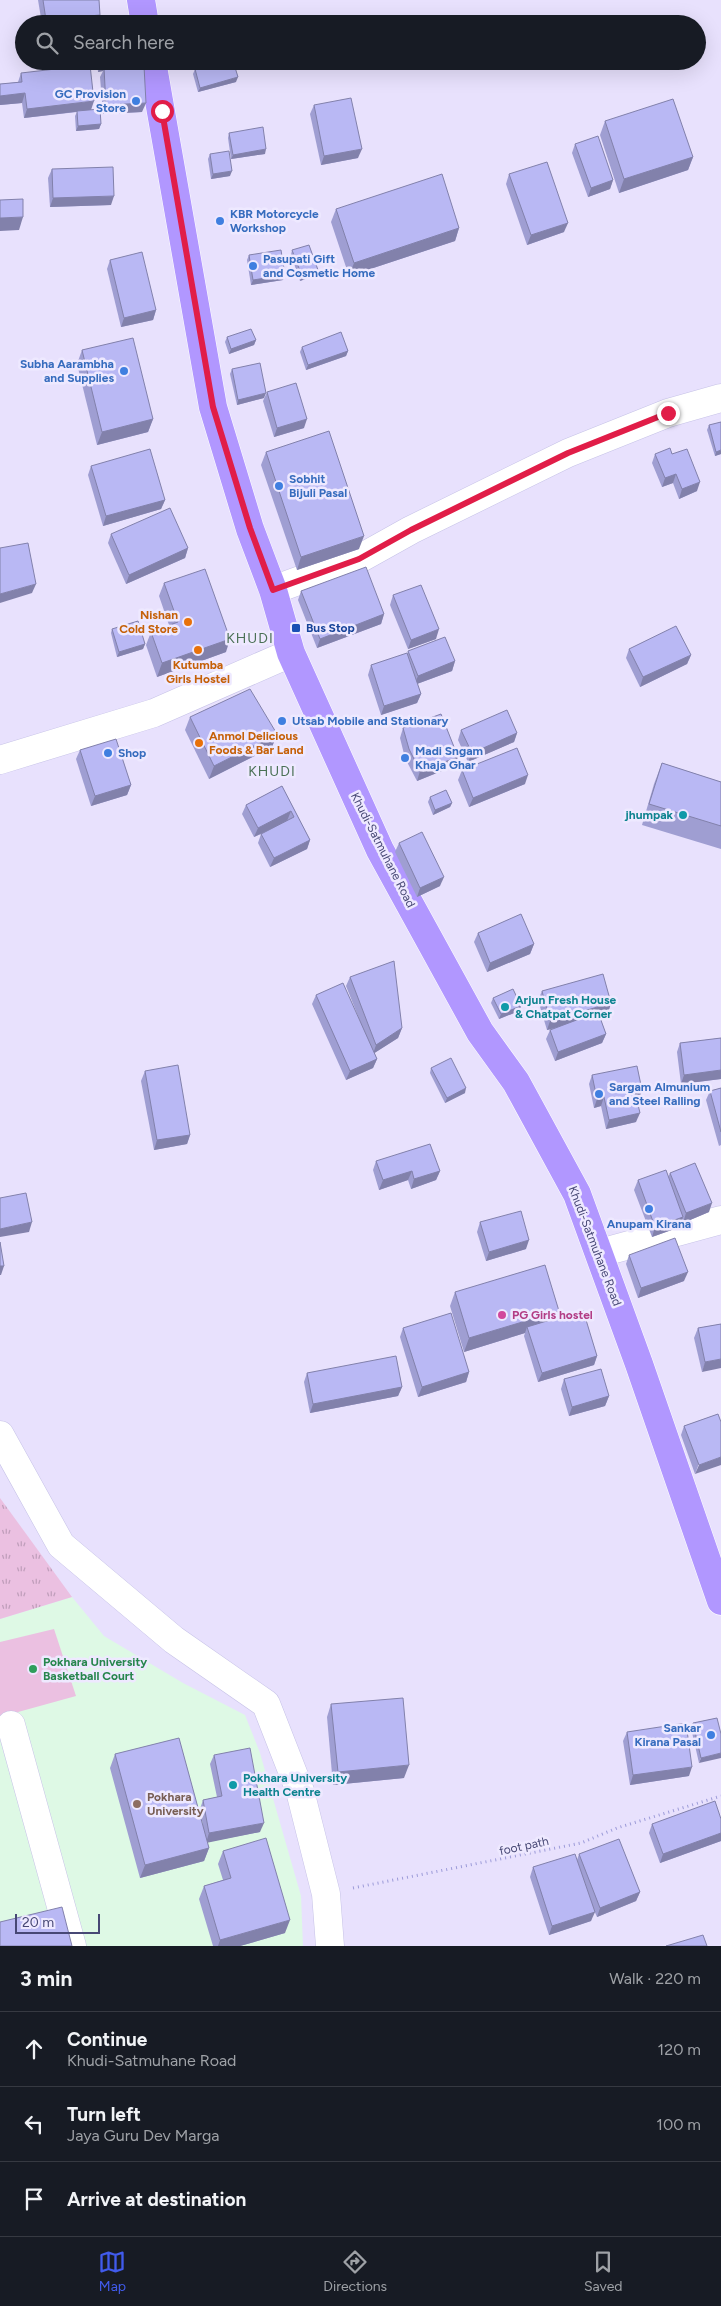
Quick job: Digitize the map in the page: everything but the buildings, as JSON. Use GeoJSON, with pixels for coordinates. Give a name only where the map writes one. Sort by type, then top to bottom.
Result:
{"type":"FeatureCollection","features":[{"type":"Feature","properties":{"kind":"main road"},"geometry":{"type":"LineString","coordinates":[[141,0],[144,15]]}},
{"type":"Feature","properties":{"kind":"main road","name":"Khudi-Satmuhane Road"},"geometry":{"type":"LineString","coordinates":[[154,70],[213,407],[250,528],[273,590],[292,653],[380,850],[480,1032],[516,1082],[577,1194],[600,1253],[721,1601]]}},
{"type":"Feature","properties":{"kind":"street"},"geometry":{"type":"LineString","coordinates":[[273,590],[359,559],[411,530],[568,453],[668,413],[721,398]]}},
{"type":"Feature","properties":{"kind":"street"},"geometry":{"type":"LineString","coordinates":[[0,760],[154,713],[292,653]]}},
{"type":"Feature","properties":{"kind":"street"},"geometry":{"type":"LineString","coordinates":[[600,1253],[721,1220]]}},
{"type":"Feature","properties":{"kind":"street"},"geometry":{"type":"LineString","coordinates":[[0,1435],[61,1544],[174,1640],[266,1704],[300,1791],[326,1894],[330,1946]]}},
{"type":"Feature","properties":{"kind":"street"},"geometry":{"type":"LineString","coordinates":[[11,1725],[72,1946]]}},
{"type":"Feature","properties":{"kind":"path","name":"foot path"},"geometry":{"type":"LineString","coordinates":[[326,1894],[581,1843],[617,1828],[721,1796]]}},
{"type":"Feature","properties":{"kind":"shaded area","name":"Pokhara University"},"geometry":{"type":"Polygon","coordinates":[[[72,1597],[104,1636],[183,1683],[245,1715],[260,1753],[301,1896],[303,1946],[0,1946],[0,1619],[72,1597]]]}},
{"type":"Feature","properties":{"kind":"green space"},"geometry":{"type":"Polygon","coordinates":[[[0,1498],[72,1597],[0,1619],[0,1498]]]}},
{"type":"Feature","properties":{"kind":"green space","name":"Pokhara University Basketball Court"},"geometry":{"type":"Polygon","coordinates":[[[54,1629],[76,1696],[0,1717],[0,1642],[54,1629]]]}},
{"type":"Feature","properties":{"kind":"place","name":"GC Provision Store"},"geometry":{"type":"Point","coordinates":[136,101]}},
{"type":"Feature","properties":{"kind":"place","name":"KBR Motorcycle Workshop"},"geometry":{"type":"Point","coordinates":[220,221]}},
{"type":"Feature","properties":{"kind":"place","name":"Pasupati Gift and Cosmetic Home"},"geometry":{"type":"Point","coordinates":[253,266]}},
{"type":"Feature","properties":{"kind":"place","name":"Subha Aarambha and Supplies"},"geometry":{"type":"Point","coordinates":[124,371]}},
{"type":"Feature","properties":{"kind":"place","name":"Sobhit Bijuli Pasal"},"geometry":{"type":"Point","coordinates":[279,486]}},
{"type":"Feature","properties":{"kind":"place","name":"Nishan Cold Store"},"geometry":{"type":"Point","coordinates":[188,622]}},
{"type":"Feature","properties":{"kind":"place","name":"Bus Stop"},"geometry":{"type":"Point","coordinates":[296,628]}},
{"type":"Feature","properties":{"kind":"place","name":"Kutumba Girls Hostel"},"geometry":{"type":"Point","coordinates":[198,650]}},
{"type":"Feature","properties":{"kind":"place","name":"Utsab Mobile and Stationary"},"geometry":{"type":"Point","coordinates":[282,721]}},
{"type":"Feature","properties":{"kind":"place","name":"Anmol Delicious Foods & Bar Land"},"geometry":{"type":"Point","coordinates":[199,743]}},
{"type":"Feature","properties":{"kind":"place","name":"Shop"},"geometry":{"type":"Point","coordinates":[108,753]}},
{"type":"Feature","properties":{"kind":"place","name":"Madi Sngam Khaja Ghar"},"geometry":{"type":"Point","coordinates":[405,758]}},
{"type":"Feature","properties":{"kind":"place","name":"jhumpak"},"geometry":{"type":"Point","coordinates":[683,815]}},
{"type":"Feature","properties":{"kind":"place","name":"Arjun Fresh House & Chatpat Corner"},"geometry":{"type":"Point","coordinates":[505,1007]}},
{"type":"Feature","properties":{"kind":"place","name":"Sargam Almunium and Steel Ralling"},"geometry":{"type":"Point","coordinates":[599,1094]}},
{"type":"Feature","properties":{"kind":"place","name":"Anupam Kirana"},"geometry":{"type":"Point","coordinates":[649,1209]}},
{"type":"Feature","properties":{"kind":"place","name":"PG Girls hostel"},"geometry":{"type":"Point","coordinates":[502,1315]}},
{"type":"Feature","properties":{"kind":"place","name":"Pokhara University Basketball Court"},"geometry":{"type":"Point","coordinates":[33,1669]}},
{"type":"Feature","properties":{"kind":"place","name":"Sankar Kirana Pasal"},"geometry":{"type":"Point","coordinates":[711,1735]}},
{"type":"Feature","properties":{"kind":"place","name":"Pokhara University Health Centre"},"geometry":{"type":"Point","coordinates":[233,1785]}},
{"type":"Feature","properties":{"kind":"place","name":"Pokhara University"},"geometry":{"type":"Point","coordinates":[137,1804]}},
{"type":"Feature","properties":{"kind":"district","name":"KHUDI"},"geometry":{"type":"Point","coordinates":[250,638]}},
{"type":"Feature","properties":{"kind":"district","name":"KHUDI"},"geometry":{"type":"Point","coordinates":[272,771]}},
{"type":"Feature","properties":{"kind":"route"},"geometry":{"type":"LineString","coordinates":[[162,111],[213,407],[250,528],[273,590],[359,559],[411,530],[568,453],[668,413]]}}]}
